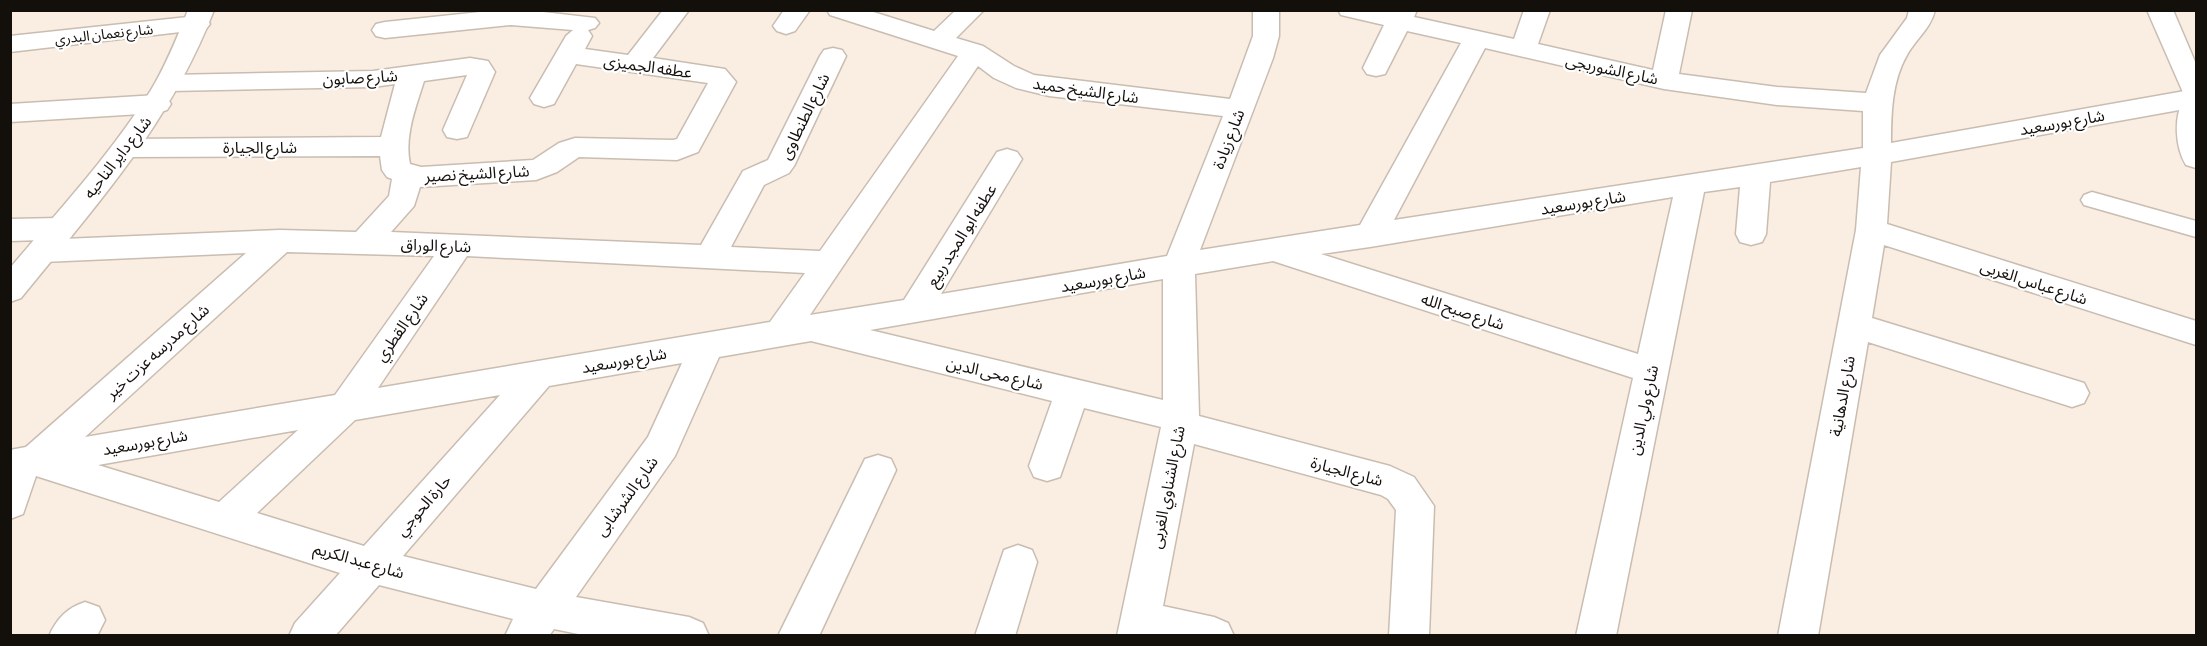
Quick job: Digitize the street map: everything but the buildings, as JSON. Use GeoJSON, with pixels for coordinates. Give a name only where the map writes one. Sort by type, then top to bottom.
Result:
{"type":"FeatureCollection","features":[{"type":"Feature","properties":{"kind":"street"},"geometry":{"type":"LineString","coordinates":[[636,63],[677,10]]}},
{"type":"Feature","properties":{"kind":"street","name":"شارع الشيخ حميد"},"geometry":{"type":"LineString","coordinates":[[838,10],[974,52],[1004,72],[1026,82],[1049,87],[1240,109]]}},
{"type":"Feature","properties":{"kind":"street"},"geometry":{"type":"LineString","coordinates":[[939,40],[972,10]]}},
{"type":"Feature","properties":{"kind":"street","name":"شارع زيادة"},"geometry":{"type":"LineString","coordinates":[[1179,265],[1266,36],[1266,10]]}},
{"type":"Feature","properties":{"kind":"street","name":"شارع الشوربجى"},"geometry":{"type":"LineString","coordinates":[[1350,10],[1402,16],[1476,40],[1664,81],[1777,96],[1877,103]]}},
{"type":"Feature","properties":{"kind":"street"},"geometry":{"type":"LineString","coordinates":[[1523,50],[1537,10]]}},
{"type":"Feature","properties":{"kind":"street"},"geometry":{"type":"LineString","coordinates":[[1664,81],[1679,10]]}},
{"type":"Feature","properties":{"kind":"street","name":"شارع الدهانية"},"geometry":{"type":"LineString","coordinates":[[1798,636],[1871,230],[1877,155],[1877,103],[1893,55],[1920,19],[1922,10]]}},
{"type":"Feature","properties":{"kind":"street"},"geometry":{"type":"LineString","coordinates":[[2160,10],[2196,94]]}},
{"type":"Feature","properties":{"kind":"street"},"geometry":{"type":"LineString","coordinates":[[1376,68],[1402,16]]}},
{"type":"Feature","properties":{"kind":"street","name":"شارع نعمان البدري"},"geometry":{"type":"LineString","coordinates":[[10,44],[199,17]]}},
{"type":"Feature","properties":{"kind":"street","name":"شارع داير الناحيه"},"geometry":{"type":"LineString","coordinates":[[10,290],[127,148],[164,94],[199,17]]}},
{"type":"Feature","properties":{"kind":"street"},"geometry":{"type":"LineString","coordinates":[[394,146],[399,76],[384,20],[589,17],[544,98]]}},
{"type":"Feature","properties":{"kind":"street"},"geometry":{"type":"LineString","coordinates":[[1370,236],[1476,40]]}},
{"type":"Feature","properties":{"kind":"street"},"geometry":{"type":"LineString","coordinates":[[795,332],[829,263],[974,52]]}},
{"type":"Feature","properties":{"kind":"street","name":"عطفه الجميزى"},"geometry":{"type":"LineString","coordinates":[[568,56],[715,75],[721,79],[721,85]]}},
{"type":"Feature","properties":{"kind":"street","name":"شارع الطنطاوى"},"geometry":{"type":"LineString","coordinates":[[710,257],[753,178],[779,166],[833,56]]}},
{"type":"Feature","properties":{"kind":"street","name":"شارع صابون"},"geometry":{"type":"LineString","coordinates":[[10,113],[164,94],[399,76],[470,66],[482,69],[457,130]]}},
{"type":"Feature","properties":{"kind":"street","name":"شارع الشيخ نصير"},"geometry":{"type":"LineString","coordinates":[[394,146],[393,159],[397,170],[421,177],[536,170],[549,165],[562,152],[575,147],[677,150],[688,145],[721,85]]}},
{"type":"Feature","properties":{"kind":"street"},"geometry":{"type":"LineString","coordinates":[[2196,100],[2191,123],[2196,158]]}},
{"type":"Feature","properties":{"kind":"street","name":"شارع بورسعيد"},"geometry":{"type":"LineString","coordinates":[[22,463],[1179,265],[1877,155],[2196,100]]}},
{"type":"Feature","properties":{"kind":"street","name":"شارع الجيارة"},"geometry":{"type":"LineString","coordinates":[[127,148],[394,146]]}},
{"type":"Feature","properties":{"kind":"street","name":"عطفه ابو المجد ربيع"},"geometry":{"type":"LineString","coordinates":[[914,312],[1007,159]]}},
{"type":"Feature","properties":{"kind":"street"},"geometry":{"type":"LineString","coordinates":[[1751,234],[1756,173]]}},
{"type":"Feature","properties":{"kind":"street"},"geometry":{"type":"LineString","coordinates":[[364,243],[403,199],[408,175]]}},
{"type":"Feature","properties":{"kind":"street","name":"شارع ولي الدين"},"geometry":{"type":"LineString","coordinates":[[1596,636],[1690,184]]}},
{"type":"Feature","properties":{"kind":"street","name":"شارع الوراق"},"geometry":{"type":"LineString","coordinates":[[10,230],[51,240],[280,241],[458,245],[829,263]]}},
{"type":"Feature","properties":{"kind":"street","name":"شارع عباس الغربى"},"geometry":{"type":"LineString","coordinates":[[1871,230],[2196,333]]}},
{"type":"Feature","properties":{"kind":"street","name":"شارع مدرسه عزت خير"},"geometry":{"type":"LineString","coordinates":[[22,463],[280,241]]}},
{"type":"Feature","properties":{"kind":"street","name":"شارع القطري"},"geometry":{"type":"LineString","coordinates":[[225,520],[345,408],[458,245]]}},
{"type":"Feature","properties":{"kind":"street","name":"شارع صبح الله"},"geometry":{"type":"LineString","coordinates":[[1275,251],[1651,371]]}},
{"type":"Feature","properties":{"kind":"street","name":"شارع الشناوي الغربى"},"geometry":{"type":"LineString","coordinates":[[1138,628],[1180,422],[1179,265]]}},
{"type":"Feature","properties":{"kind":"street"},"geometry":{"type":"LineString","coordinates":[[1855,325],[2072,393]]}},
{"type":"Feature","properties":{"kind":"street","name":"شارع محى الدين"},"geometry":{"type":"LineString","coordinates":[[795,332],[1072,392],[1180,422]]}},
{"type":"Feature","properties":{"kind":"street","name":"شارع الشرشابى"},"geometry":{"type":"LineString","coordinates":[[535,622],[662,446],[707,346]]}},
{"type":"Feature","properties":{"kind":"street","name":"حارة الحوجي"},"geometry":{"type":"LineString","coordinates":[[309,636],[538,375]]}},
{"type":"Feature","properties":{"kind":"street"},"geometry":{"type":"LineString","coordinates":[[1047,466],[1072,392]]}},
{"type":"Feature","properties":{"kind":"street","name":"شارع الجيارة"},"geometry":{"type":"LineString","coordinates":[[1180,422],[1390,482],[1401,488],[1415,506],[1409,636]]}},
{"type":"Feature","properties":{"kind":"street"},"geometry":{"type":"LineString","coordinates":[[10,503],[22,463]]}},
{"type":"Feature","properties":{"kind":"street","name":"شارع عبد الكريم"},"geometry":{"type":"LineString","coordinates":[[22,463],[225,520],[370,565],[535,622],[689,636]]}},
{"type":"Feature","properties":{"kind":"street"},"geometry":{"type":"LineString","coordinates":[[798,636],[878,470]]}},
{"type":"Feature","properties":{"kind":"street"},"geometry":{"type":"LineString","coordinates":[[995,636],[1018,562]]}},
{"type":"Feature","properties":{"kind":"street"},"geometry":{"type":"LineString","coordinates":[[1138,628],[1214,636]]}},
{"type":"Feature","properties":{"kind":"lane"},"geometry":{"type":"LineString","coordinates":[[2092,200],[2196,229]]}}]}
